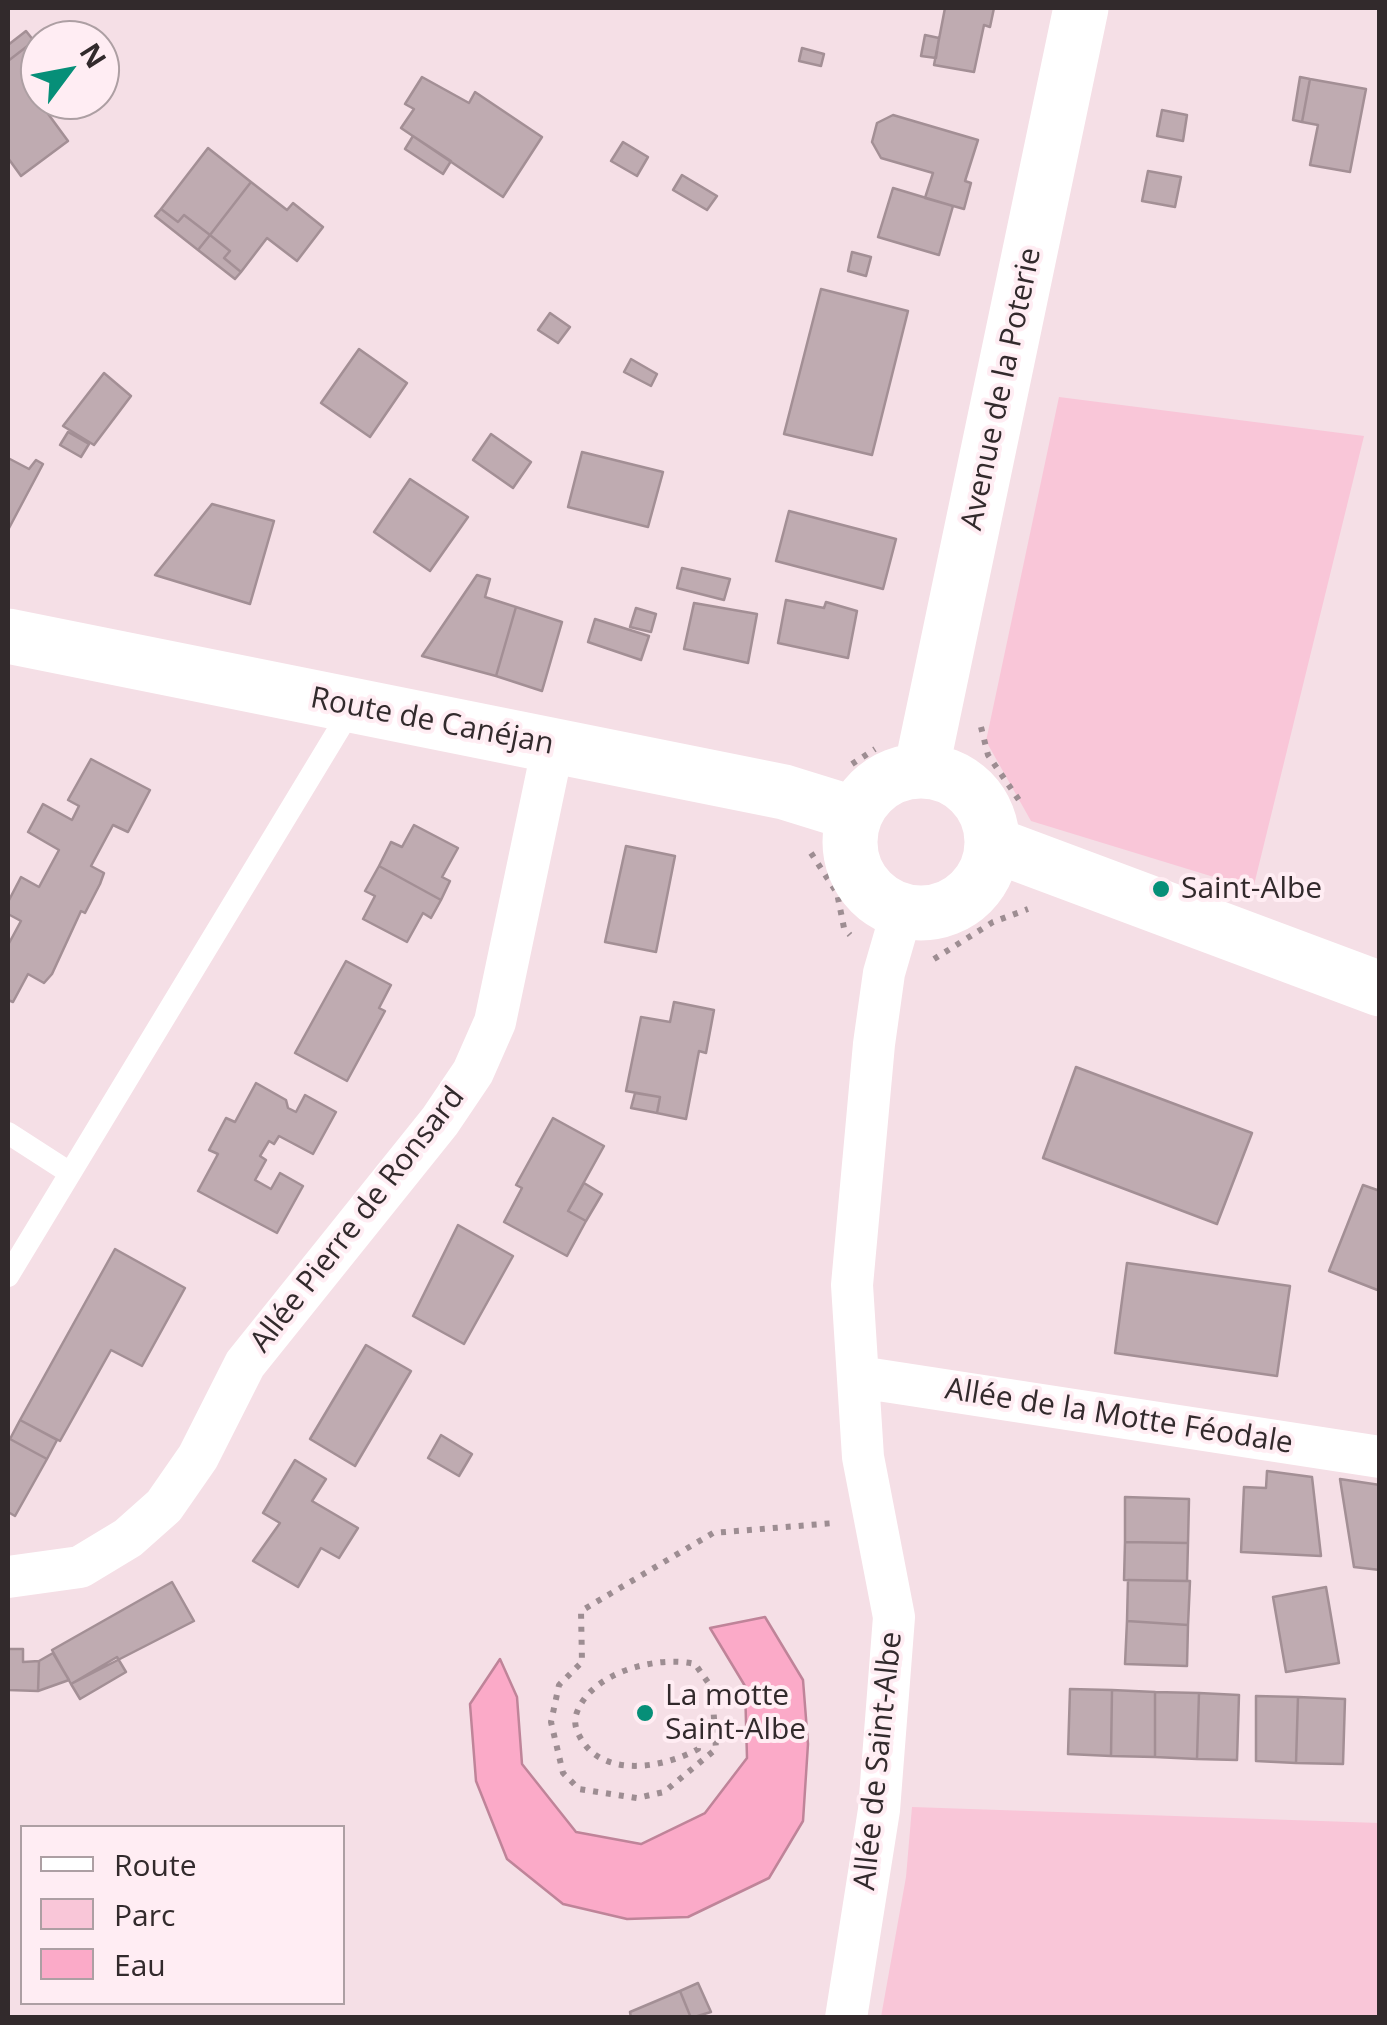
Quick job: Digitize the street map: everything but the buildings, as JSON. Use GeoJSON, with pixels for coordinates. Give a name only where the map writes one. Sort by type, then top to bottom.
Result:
{"type":"FeatureCollection","features":[{"type":"Feature","properties":{"kind":"street","name":"Avenue de la Poterie"},"geometry":{"type":"LineString","coordinates":[[921,771],[1081,8]]}},
{"type":"Feature","properties":{"kind":"street","name":"Route de Canéjan"},"geometry":{"type":"LineString","coordinates":[[8,636],[784,792],[855,814]]}},
{"type":"Feature","properties":{"kind":"street","name":"Allée Pierre de Ronsard"},"geometry":{"type":"LineString","coordinates":[[8,1577],[80,1567],[128,1538],[164,1506],[198,1457],[244,1364],[440,1121],[474,1072],[494,1022],[552,746]]}},
{"type":"Feature","properties":{"kind":"street"},"geometry":{"type":"LineString","coordinates":[[921,771],[963,785],[979,801],[989,821],[992,844],[978,884],[963,899],[924,913],[902,911],[881,900],[858,872],[850,838],[855,814],[882,782],[921,771]]}},
{"type":"Feature","properties":{"kind":"street"},"geometry":{"type":"LineString","coordinates":[[992,844],[1380,989]]}},
{"type":"Feature","properties":{"kind":"street","name":"Allée de Saint-Albe"},"geometry":{"type":"LineString","coordinates":[[846,2018],[879,1810],[894,1617],[864,1458],[852,1285],[884,972],[902,911]]}},
{"type":"Feature","properties":{"kind":"street","name":"Allée de la Motte Féodale"},"geometry":{"type":"LineString","coordinates":[[859,1377],[1380,1457]]}},
{"type":"Feature","properties":{"kind":"lane"},"geometry":{"type":"LineString","coordinates":[[8,1276],[353,706]]}},
{"type":"Feature","properties":{"kind":"lane"},"geometry":{"type":"LineString","coordinates":[[8,1133],[70,1173]]}},
{"type":"Feature","properties":{"kind":"path"},"geometry":{"type":"LineString","coordinates":[[804,842],[836,893],[844,928],[884,972],[936,959],[993,922],[1036,907]]}},
{"type":"Feature","properties":{"kind":"path"},"geometry":{"type":"LineString","coordinates":[[700,1735],[698,1749],[654,1765],[612,1763],[585,1747],[576,1729],[576,1713],[599,1686],[634,1666],[680,1660],[695,1664],[712,1688],[716,1749],[664,1792],[637,1798],[578,1790],[564,1773],[551,1722],[559,1686],[582,1662],[581,1611],[713,1533],[876,1520]]}},
{"type":"Feature","properties":{"kind":"green space"},"geometry":{"type":"Polygon","coordinates":[[[1059,397],[1364,436],[1253,889],[1031,821],[986,741],[1059,397]]]}},
{"type":"Feature","properties":{"kind":"green space"},"geometry":{"type":"Polygon","coordinates":[[[912,1807],[1379,1823],[1379,2017],[881,2017],[906,1877],[912,1807]]]}},
{"type":"Feature","properties":{"kind":"water"},"geometry":{"type":"Polygon","coordinates":[[[765,1617],[803,1680],[808,1744],[803,1821],[769,1878],[688,1917],[627,1919],[563,1904],[507,1859],[476,1781],[470,1704],[500,1659],[517,1697],[522,1764],[576,1832],[641,1844],[705,1813],[747,1758],[745,1686],[710,1628],[765,1617]]]}},
{"type":"Feature","properties":{"kind":"place","name":"Saint-Albe"},"geometry":{"type":"Point","coordinates":[1161,889]}},
{"type":"Feature","properties":{"kind":"place","name":"La motte Saint-Albe"},"geometry":{"type":"Point","coordinates":[645,1713]}}]}
